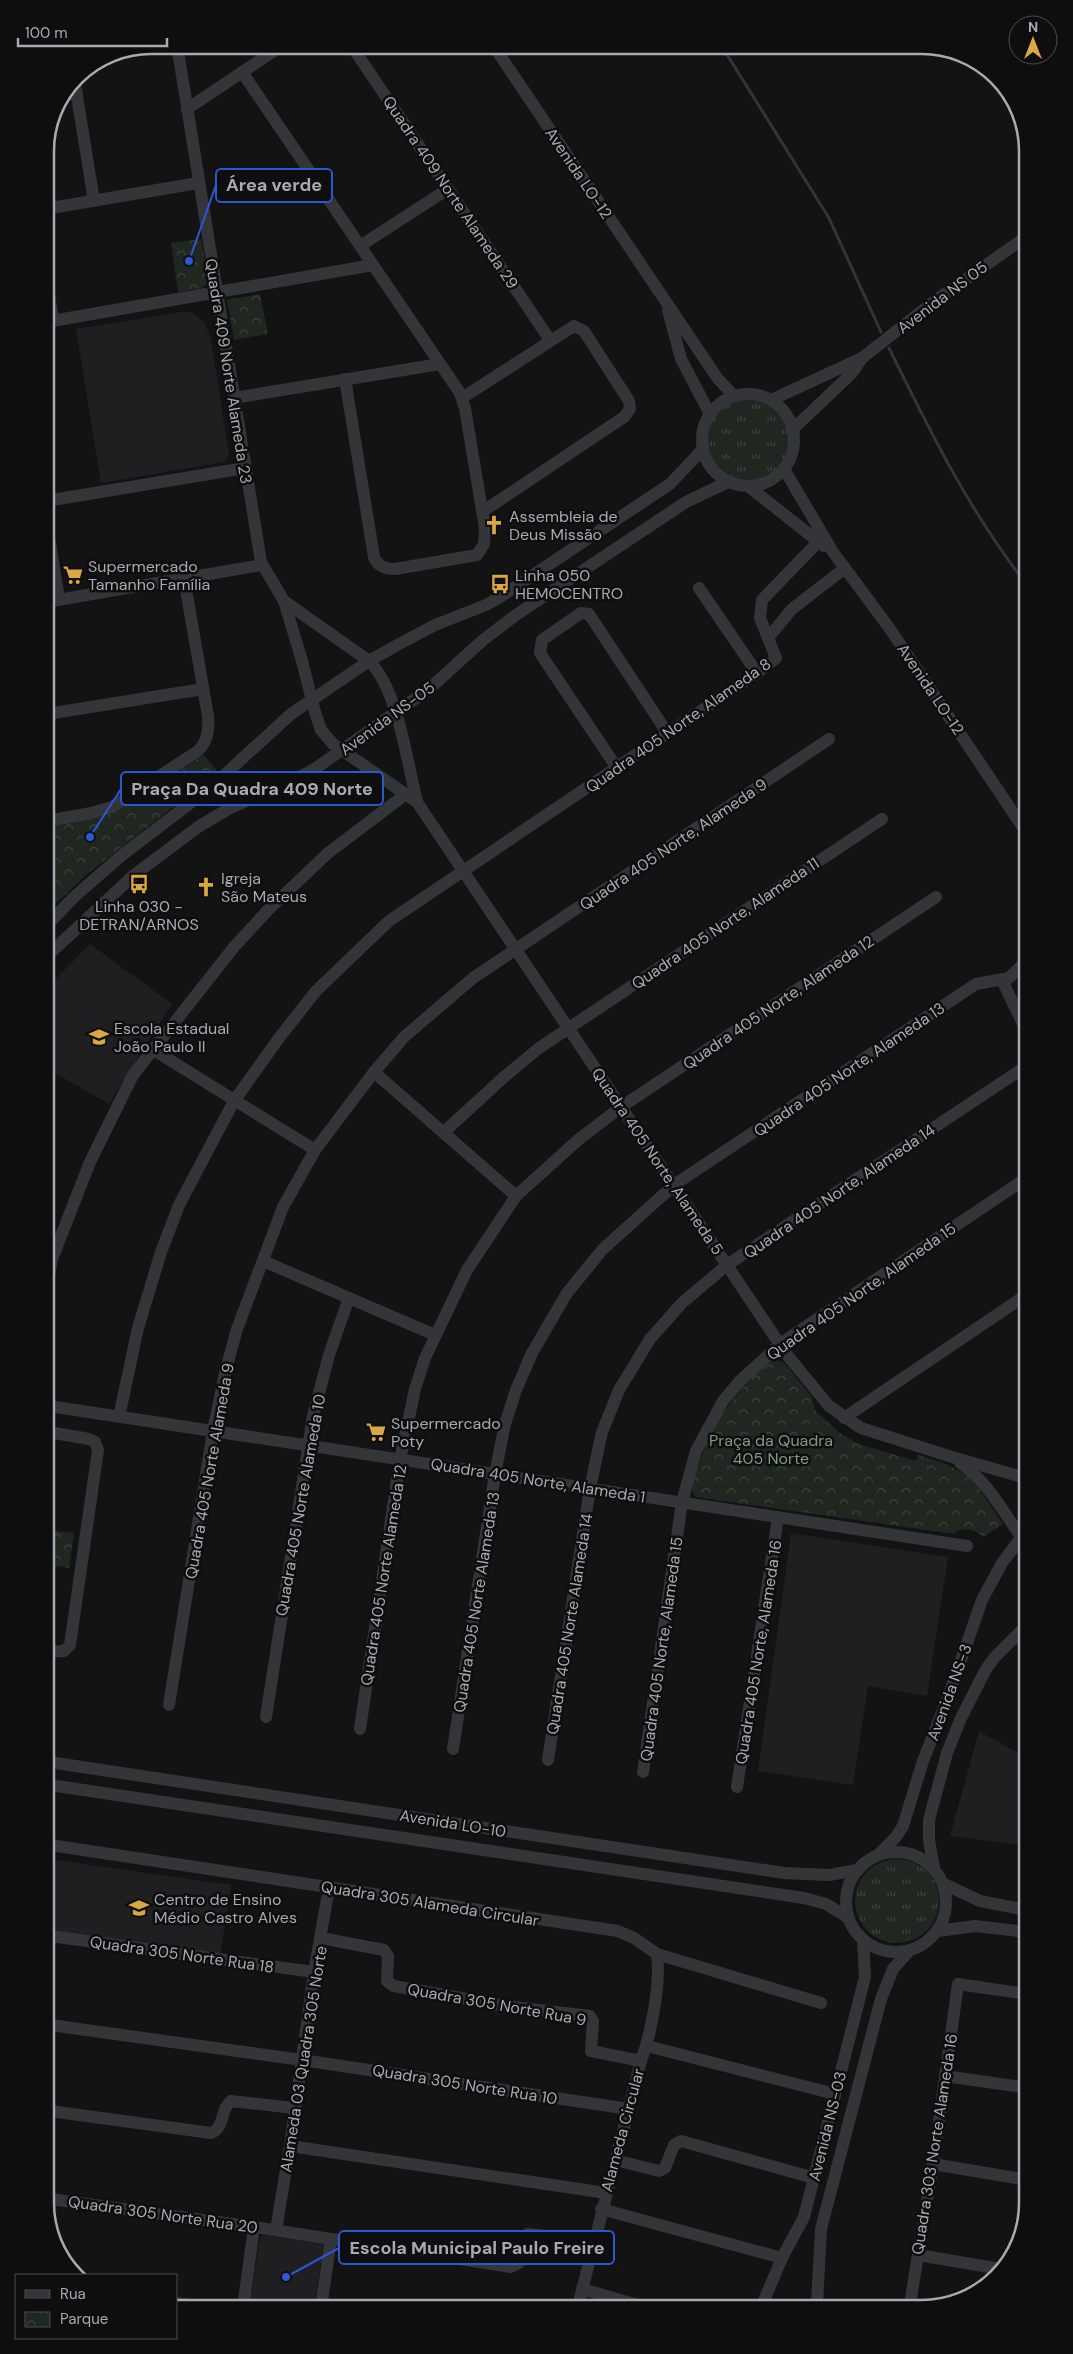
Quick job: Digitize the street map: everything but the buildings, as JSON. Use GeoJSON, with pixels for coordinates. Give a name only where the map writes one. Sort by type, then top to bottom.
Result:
{"type":"FeatureCollection","features":[{"type":"Feature","properties":{"kind":"street","name":"Quadra 409 Norte Alameda 23"},"geometry":{"type":"LineString","coordinates":[[178,54],[262,565],[284,601],[302,661],[311,700],[322,730],[333,744],[342,751],[417,802]]}},
{"type":"Feature","properties":{"kind":"street"},"geometry":{"type":"LineString","coordinates":[[187,109],[269,54]]}},
{"type":"Feature","properties":{"kind":"street","name":"Quadra 409 Norte Alameda 29"},"geometry":{"type":"LineString","coordinates":[[357,54],[550,340]]}},
{"type":"Feature","properties":{"kind":"street","name":"Avenida LO-12"},"geometry":{"type":"LineString","coordinates":[[499,54],[718,379],[734,396]]}},
{"type":"Feature","properties":{"kind":"street"},"geometry":{"type":"LineString","coordinates":[[242,72],[462,398],[485,535],[483,548],[478,554],[471,557],[395,569],[382,566],[374,557],[345,379]]}},
{"type":"Feature","properties":{"kind":"street"},"geometry":{"type":"LineString","coordinates":[[76,90],[94,201]]}},
{"type":"Feature","properties":{"kind":"street"},"geometry":{"type":"LineString","coordinates":[[54,208],[198,183]]}},
{"type":"Feature","properties":{"kind":"street"},"geometry":{"type":"LineString","coordinates":[[360,246],[448,189]]}},
{"type":"Feature","properties":{"kind":"street","name":"Avenida NS 05"},"geometry":{"type":"LineString","coordinates":[[771,400],[862,358],[936,300],[1019,241]]}},
{"type":"Feature","properties":{"kind":"street"},"geometry":{"type":"LineString","coordinates":[[54,320],[373,265]]}},
{"type":"Feature","properties":{"kind":"street","name":"Avenida LO-12"},"geometry":{"type":"LineString","coordinates":[[666,302],[681,359],[710,414]]}},
{"type":"Feature","properties":{"kind":"street"},"geometry":{"type":"LineString","coordinates":[[462,398],[569,327],[577,326],[584,332],[626,395],[630,409],[624,417],[482,512]]}},
{"type":"Feature","properties":{"kind":"street","name":"Avenida NS 05"},"geometry":{"type":"LineString","coordinates":[[793,429],[845,380],[862,358]]}},
{"type":"Feature","properties":{"kind":"street"},"geometry":{"type":"LineString","coordinates":[[234,398],[440,364]]}},
{"type":"Feature","properties":{"kind":"street"},"geometry":{"type":"LineString","coordinates":[[753,394],[771,400],[781,407],[793,429],[794,443],[791,457],[784,469],[774,478],[761,484],[748,486],[722,478],[711,467],[703,449],[704,426],[710,414],[720,403],[734,396],[753,394]]}},
{"type":"Feature","properties":{"kind":"street"},"geometry":{"type":"LineString","coordinates":[[54,918],[74,897],[121,856],[210,788],[277,725],[311,700],[369,661],[423,630],[486,605],[500,597],[670,484],[703,449]]}},
{"type":"Feature","properties":{"kind":"street"},"geometry":{"type":"LineString","coordinates":[[54,500],[245,468]]}},
{"type":"Feature","properties":{"kind":"street","name":"Avenida LO-12"},"geometry":{"type":"LineString","coordinates":[[784,469],[833,552],[896,637],[1019,822]]}},
{"type":"Feature","properties":{"kind":"street","name":"Avenida NS-05"},"geometry":{"type":"LineString","coordinates":[[54,949],[134,875],[198,827],[239,804],[299,779],[342,751],[440,680],[483,640],[516,615],[686,502],[730,481]]}},
{"type":"Feature","properties":{"kind":"street","name":"Avenida LO-12"},"geometry":{"type":"LineString","coordinates":[[748,486],[833,552]]}},
{"type":"Feature","properties":{"kind":"street","name":"Quadra 405 Norte, Alameda 8"},"geometry":{"type":"LineString","coordinates":[[119,1417],[138,1328],[161,1252],[179,1205],[234,1101],[279,1038],[316,991],[389,921],[758,673],[776,658],[760,618],[762,600],[818,542]]}},
{"type":"Feature","properties":{"kind":"street"},"geometry":{"type":"LineString","coordinates":[[54,600],[262,565]]}},
{"type":"Feature","properties":{"kind":"street"},"geometry":{"type":"LineString","coordinates":[[768,638],[792,609],[845,568]]}},
{"type":"Feature","properties":{"kind":"street"},"geometry":{"type":"LineString","coordinates":[[54,820],[92,813],[112,807],[198,751],[205,742],[208,726],[184,578]]}},
{"type":"Feature","properties":{"kind":"street"},"geometry":{"type":"LineString","coordinates":[[699,588],[758,673]]}},
{"type":"Feature","properties":{"kind":"street","name":"Quadra 409 Norte Alameda 23"},"geometry":{"type":"LineString","coordinates":[[284,601],[369,661],[383,680],[396,713],[417,802]]}},
{"type":"Feature","properties":{"kind":"street"},"geometry":{"type":"LineString","coordinates":[[618,768],[540,653],[542,640],[550,634],[581,613],[588,614],[668,734]]}},
{"type":"Feature","properties":{"kind":"street"},"geometry":{"type":"LineString","coordinates":[[54,713],[203,689]]}},
{"type":"Feature","properties":{"kind":"street","name":"Quadra 405 Norte, Alameda 9"},"geometry":{"type":"LineString","coordinates":[[516,949],[830,739]]}},
{"type":"Feature","properties":{"kind":"street"},"geometry":{"type":"LineString","coordinates":[[54,1254],[90,1162],[133,1074],[152,1049],[234,946],[268,910],[328,853],[406,794]]}},
{"type":"Feature","properties":{"kind":"street","name":"Quadra 405 Norte, Alameda 5"},"geometry":{"type":"LineString","coordinates":[[417,802],[780,1344],[817,1392],[844,1418],[873,1433],[1019,1476]]}},
{"type":"Feature","properties":{"kind":"street","name":"Quadra 405 Norte, Alameda 11"},"geometry":{"type":"LineString","coordinates":[[444,1132],[539,1048],[882,819]]}},
{"type":"Feature","properties":{"kind":"street","name":"Quadra 405 Norte, Alameda 12"},"geometry":{"type":"LineString","coordinates":[[621,1107],[936,897]]}},
{"type":"Feature","properties":{"kind":"street","name":"Quadra 405 Norte Alameda 9"},"geometry":{"type":"LineString","coordinates":[[169,1704],[213,1431],[225,1373],[237,1329],[283,1207],[316,1150],[374,1072],[404,1037],[473,978],[516,949]]}},
{"type":"Feature","properties":{"kind":"street","name":"Quadra 405 Norte, Alameda 13"},"geometry":{"type":"LineString","coordinates":[[674,1185],[976,984],[1009,978],[1019,968]]}},
{"type":"Feature","properties":{"kind":"street"},"geometry":{"type":"LineString","coordinates":[[1002,980],[1019,1015]]}},
{"type":"Feature","properties":{"kind":"street"},"geometry":{"type":"LineString","coordinates":[[152,1049],[316,1150]]}},
{"type":"Feature","properties":{"kind":"street","name":"Quadra 405 Norte, Alameda 14"},"geometry":{"type":"LineString","coordinates":[[590,1488],[606,1420],[620,1390],[637,1359],[673,1312],[727,1265],[1019,1071]]}},
{"type":"Feature","properties":{"kind":"street"},"geometry":{"type":"LineString","coordinates":[[374,1072],[516,1196]]}},
{"type":"Feature","properties":{"kind":"street","name":"Quadra 405 Norte Alameda 12"},"geometry":{"type":"LineString","coordinates":[[360,1728],[400,1460],[415,1389],[435,1335],[467,1270],[516,1196],[578,1140],[621,1107]]}},
{"type":"Feature","properties":{"kind":"street","name":"Quadra 405 Norte, Alameda 15"},"geometry":{"type":"LineString","coordinates":[[643,1772],[682,1502],[696,1451],[715,1414],[740,1380],[780,1344],[1019,1183]]}},
{"type":"Feature","properties":{"kind":"street","name":"Quadra 405 Norte Alameda 13"},"geometry":{"type":"LineString","coordinates":[[454,1749],[495,1474],[516,1390],[537,1343],[559,1305],[580,1275],[602,1249],[674,1185]]}},
{"type":"Feature","properties":{"kind":"street"},"geometry":{"type":"LineString","coordinates":[[264,1261],[435,1335]]}},
{"type":"Feature","properties":{"kind":"street","name":"Quadra 405 Norte Alameda 10"},"geometry":{"type":"LineString","coordinates":[[266,1717],[307,1446],[319,1388],[349,1298]]}},
{"type":"Feature","properties":{"kind":"street"},"geometry":{"type":"LineString","coordinates":[[844,1418],[1019,1300]]}},
{"type":"Feature","properties":{"kind":"street","name":"Quadra 405 Norte, Alameda 1"},"geometry":{"type":"LineString","coordinates":[[54,1407],[968,1546]]}},
{"type":"Feature","properties":{"kind":"street"},"geometry":{"type":"LineString","coordinates":[[54,1433],[89,1439],[95,1442],[98,1450],[70,1645],[64,1651],[54,1652]]}},
{"type":"Feature","properties":{"kind":"street","name":"Quadra 405 Norte, Alameda 5"},"geometry":{"type":"LineString","coordinates":[[952,1457],[974,1473],[1019,1529]]}},
{"type":"Feature","properties":{"kind":"street","name":"Quadra 405 Norte Alameda 14"},"geometry":{"type":"LineString","coordinates":[[548,1760],[590,1488]]}},
{"type":"Feature","properties":{"kind":"street","name":"Quadra 405 Norte, Alameda 16"},"geometry":{"type":"LineString","coordinates":[[737,1787],[778,1517]]}},
{"type":"Feature","properties":{"kind":"street","name":"Avenida NS-3"},"geometry":{"type":"LineString","coordinates":[[863,1940],[853,1928],[849,1918],[847,1893],[850,1883],[858,1870],[896,1838],[903,1826],[923,1761],[948,1700],[982,1600],[1002,1563],[1019,1544]]}},
{"type":"Feature","properties":{"kind":"street","name":"Avenida NS-3"},"geometry":{"type":"LineString","coordinates":[[934,1868],[929,1840],[929,1820],[942,1770],[961,1718],[986,1669],[1019,1633]]}},
{"type":"Feature","properties":{"kind":"street","name":"Avenida LO-10"},"geometry":{"type":"LineString","coordinates":[[54,1763],[784,1873],[835,1874],[858,1870]]}},
{"type":"Feature","properties":{"kind":"street","name":"Avenida LO-10"},"geometry":{"type":"LineString","coordinates":[[54,1786],[799,1897],[826,1904],[849,1918]]}},
{"type":"Feature","properties":{"kind":"street","name":"Quadra 305 Alameda Circular"},"geometry":{"type":"LineString","coordinates":[[54,1846],[618,1931],[634,1938],[656,1954],[821,2003]]}},
{"type":"Feature","properties":{"kind":"street","name":"Avenida NS-3"},"geometry":{"type":"LineString","coordinates":[[878,1855],[894,1852],[909,1853],[922,1859],[934,1868],[944,1884],[946,1908],[938,1931]]}},
{"type":"Feature","properties":{"kind":"street"},"geometry":{"type":"LineString","coordinates":[[944,1884],[980,1901],[1019,1908]]}},
{"type":"Feature","properties":{"kind":"street","name":"Alameda 03 Quadra 305 Norte"},"geometry":{"type":"LineString","coordinates":[[276,2230],[290,2146],[314,1972],[322,1938],[329,1888]]}},
{"type":"Feature","properties":{"kind":"street"},"geometry":{"type":"LineString","coordinates":[[863,1940],[871,1946],[886,1951],[910,1950],[928,1942],[938,1931],[975,1926],[1019,1931]]}},
{"type":"Feature","properties":{"kind":"street","name":"Quadra 305 Norte Rua 18"},"geometry":{"type":"LineString","coordinates":[[54,1937],[314,1972]]}},
{"type":"Feature","properties":{"kind":"street","name":"Quadra 305 Norte Rua 9"},"geometry":{"type":"LineString","coordinates":[[322,1938],[384,1950],[388,1956],[386,1981],[394,1986],[506,2006],[590,2016],[594,2026],[591,2051],[641,2061]]}},
{"type":"Feature","properties":{"kind":"street","name":"Avenida NS-03"},"geometry":{"type":"LineString","coordinates":[[764,2300],[782,2258],[801,2227],[865,1977],[863,1940]]}},
{"type":"Feature","properties":{"kind":"street","name":"Avenida NS-03"},"geometry":{"type":"LineString","coordinates":[[817,2300],[821,2229],[877,2017],[893,1969],[910,1950]]}},
{"type":"Feature","properties":{"kind":"street","name":"Alameda Circular"},"geometry":{"type":"LineString","coordinates":[[579,2300],[601,2209],[641,2061],[647,2046],[659,1970],[656,1954]]}},
{"type":"Feature","properties":{"kind":"street","name":"Quadra 303 Norte Alameda 16"},"geometry":{"type":"LineString","coordinates":[[911,2300],[958,1984],[1019,1993]]}},
{"type":"Feature","properties":{"kind":"street"},"geometry":{"type":"LineString","coordinates":[[54,2026],[302,2060]]}},
{"type":"Feature","properties":{"kind":"street"},"geometry":{"type":"LineString","coordinates":[[647,2046],[835,2094]]}},
{"type":"Feature","properties":{"kind":"street","name":"Quadra 305 Norte Rua 10"},"geometry":{"type":"LineString","coordinates":[[302,2060],[628,2109]]}},
{"type":"Feature","properties":{"kind":"street"},"geometry":{"type":"LineString","coordinates":[[945,2076],[1019,2087]]}},
{"type":"Feature","properties":{"kind":"street"},"geometry":{"type":"LineString","coordinates":[[54,2112],[211,2133],[219,2128],[226,2106],[231,2101],[295,2108]]}},
{"type":"Feature","properties":{"kind":"street"},"geometry":{"type":"LineString","coordinates":[[615,2160],[659,2171],[665,2168],[674,2145],[681,2141],[814,2178]]}},
{"type":"Feature","properties":{"kind":"street"},"geometry":{"type":"LineString","coordinates":[[290,2146],[606,2193]]}},
{"type":"Feature","properties":{"kind":"street"},"geometry":{"type":"LineString","coordinates":[[932,2164],[1019,2178]]}},
{"type":"Feature","properties":{"kind":"street","name":"Quadra 305 Norte Rua 20"},"geometry":{"type":"LineString","coordinates":[[54,2199],[276,2230],[511,2267],[519,2263],[528,2234],[593,2241]]}},
{"type":"Feature","properties":{"kind":"street"},"geometry":{"type":"LineString","coordinates":[[601,2209],[782,2258]]}},
{"type":"Feature","properties":{"kind":"street"},"geometry":{"type":"LineString","coordinates":[[244,2300],[254,2227]]}},
{"type":"Feature","properties":{"kind":"street"},"geometry":{"type":"LineString","coordinates":[[322,2300],[331,2239]]}},
{"type":"Feature","properties":{"kind":"street"},"geometry":{"type":"LineString","coordinates":[[918,2255],[994,2268]]}},
{"type":"Feature","properties":{"kind":"street"},"geometry":{"type":"LineString","coordinates":[[582,2289],[618,2300]]}},
{"type":"Feature","properties":{"kind":"shaded area"},"geometry":{"type":"Polygon","coordinates":[[[191,312],[204,322],[211,339],[229,455],[225,462],[101,483],[76,329],[191,312]]]}},
{"type":"Feature","properties":{"kind":"shaded area","name":"Escola Estadual João Paulo II"},"geometry":{"type":"Polygon","coordinates":[[[90,944],[172,1004],[109,1104],[54,1072],[54,981],[90,944]]]}},
{"type":"Feature","properties":{"kind":"shaded area"},"geometry":{"type":"Polygon","coordinates":[[[791,1533],[948,1557],[927,1696],[868,1686],[853,1785],[758,1771],[791,1533]]]}},
{"type":"Feature","properties":{"kind":"shaded area"},"geometry":{"type":"Polygon","coordinates":[[[979,1731],[1019,1754],[1019,1845],[950,1836],[979,1731]]]}},
{"type":"Feature","properties":{"kind":"shaded area","name":"Centro de Ensino Médio Castro Alves"},"geometry":{"type":"Polygon","coordinates":[[[54,1860],[231,1885],[220,1956],[54,1932],[54,1860]]]}},
{"type":"Feature","properties":{"kind":"shaded area"},"geometry":{"type":"Polygon","coordinates":[[[263,2235],[322,2244],[324,2246],[315,2300],[250,2300],[260,2237],[263,2235]]]}},
{"type":"Feature","properties":{"kind":"green space"},"geometry":{"type":"Polygon","coordinates":[[[201,239],[208,278],[207,283],[202,288],[178,292],[171,243],[201,239]]]}},
{"type":"Feature","properties":{"kind":"green space"},"geometry":{"type":"Polygon","coordinates":[[[260,294],[268,334],[234,340],[227,300],[260,294]]]}},
{"type":"Feature","properties":{"kind":"green space"},"geometry":{"type":"Polygon","coordinates":[[[748,399],[764,402],[777,411],[786,424],[789,440],[786,456],[777,469],[764,478],[748,481],[732,478],[719,469],[710,456],[707,440],[710,424],[719,411],[732,402],[748,399]]]}},
{"type":"Feature","properties":{"kind":"green space"},"geometry":{"type":"Polygon","coordinates":[[[204,755],[218,772],[86,875],[54,905],[54,826],[99,817],[120,809],[204,755]]]}},
{"type":"Feature","properties":{"kind":"green space","name":"Praça da Quadra 405 Norte"},"geometry":{"type":"Polygon","coordinates":[[[776,1359],[785,1364],[812,1397],[815,1410],[840,1433],[858,1444],[916,1461],[918,1455],[944,1463],[967,1475],[978,1487],[1003,1524],[983,1537],[976,1532],[965,1529],[954,1534],[696,1497],[691,1489],[697,1468],[720,1418],[755,1375],[771,1360],[776,1359]]]}},
{"type":"Feature","properties":{"kind":"green space"},"geometry":{"type":"Polygon","coordinates":[[[54,1531],[74,1533],[69,1568],[54,1566],[54,1531]]]}},
{"type":"Feature","properties":{"kind":"green space"},"geometry":{"type":"Polygon","coordinates":[[[897,1859],[913,1862],[927,1871],[936,1885],[939,1901],[936,1917],[927,1931],[913,1940],[897,1943],[881,1940],[867,1931],[858,1917],[855,1901],[858,1885],[867,1871],[881,1862],[897,1859]]]}},
{"type":"Feature","properties":{"kind":"waterway"},"geometry":{"type":"LineString","coordinates":[[727,54],[829,218],[881,332]]}},
{"type":"Feature","properties":{"kind":"waterway"},"geometry":{"type":"LineString","coordinates":[[889,348],[950,468],[985,526],[1019,574]]}},
{"type":"Feature","properties":{"kind":"place","name":"Área verde"},"geometry":{"type":"Point","coordinates":[189,261]}},
{"type":"Feature","properties":{"kind":"place","name":"Assembleia de Deus Missão"},"geometry":{"type":"Point","coordinates":[494,525]}},
{"type":"Feature","properties":{"kind":"place","name":"Supermercado Tamanho Família"},"geometry":{"type":"Point","coordinates":[73,575]}},
{"type":"Feature","properties":{"kind":"place","name":"Linha 050 HEMOCENTRO"},"geometry":{"type":"Point","coordinates":[500,584]}},
{"type":"Feature","properties":{"kind":"place","name":"Praça Da Quadra 409 Norte"},"geometry":{"type":"Point","coordinates":[90,837]}},
{"type":"Feature","properties":{"kind":"place","name":"Linha 030 - DETRAN/ARNOS"},"geometry":{"type":"Point","coordinates":[139,884]}},
{"type":"Feature","properties":{"kind":"place","name":"Igreja São Mateus"},"geometry":{"type":"Point","coordinates":[206,887]}},
{"type":"Feature","properties":{"kind":"place","name":"Escola Estadual João Paulo II"},"geometry":{"type":"Point","coordinates":[99,1037]}},
{"type":"Feature","properties":{"kind":"place","name":"Supermercado Poty"},"geometry":{"type":"Point","coordinates":[376,1432]}},
{"type":"Feature","properties":{"kind":"place","name":"Centro de Ensino Médio Castro Alves"},"geometry":{"type":"Point","coordinates":[139,1908]}},
{"type":"Feature","properties":{"kind":"place","name":"Escola Municipal Paulo Freire"},"geometry":{"type":"Point","coordinates":[286,2277]}}]}
